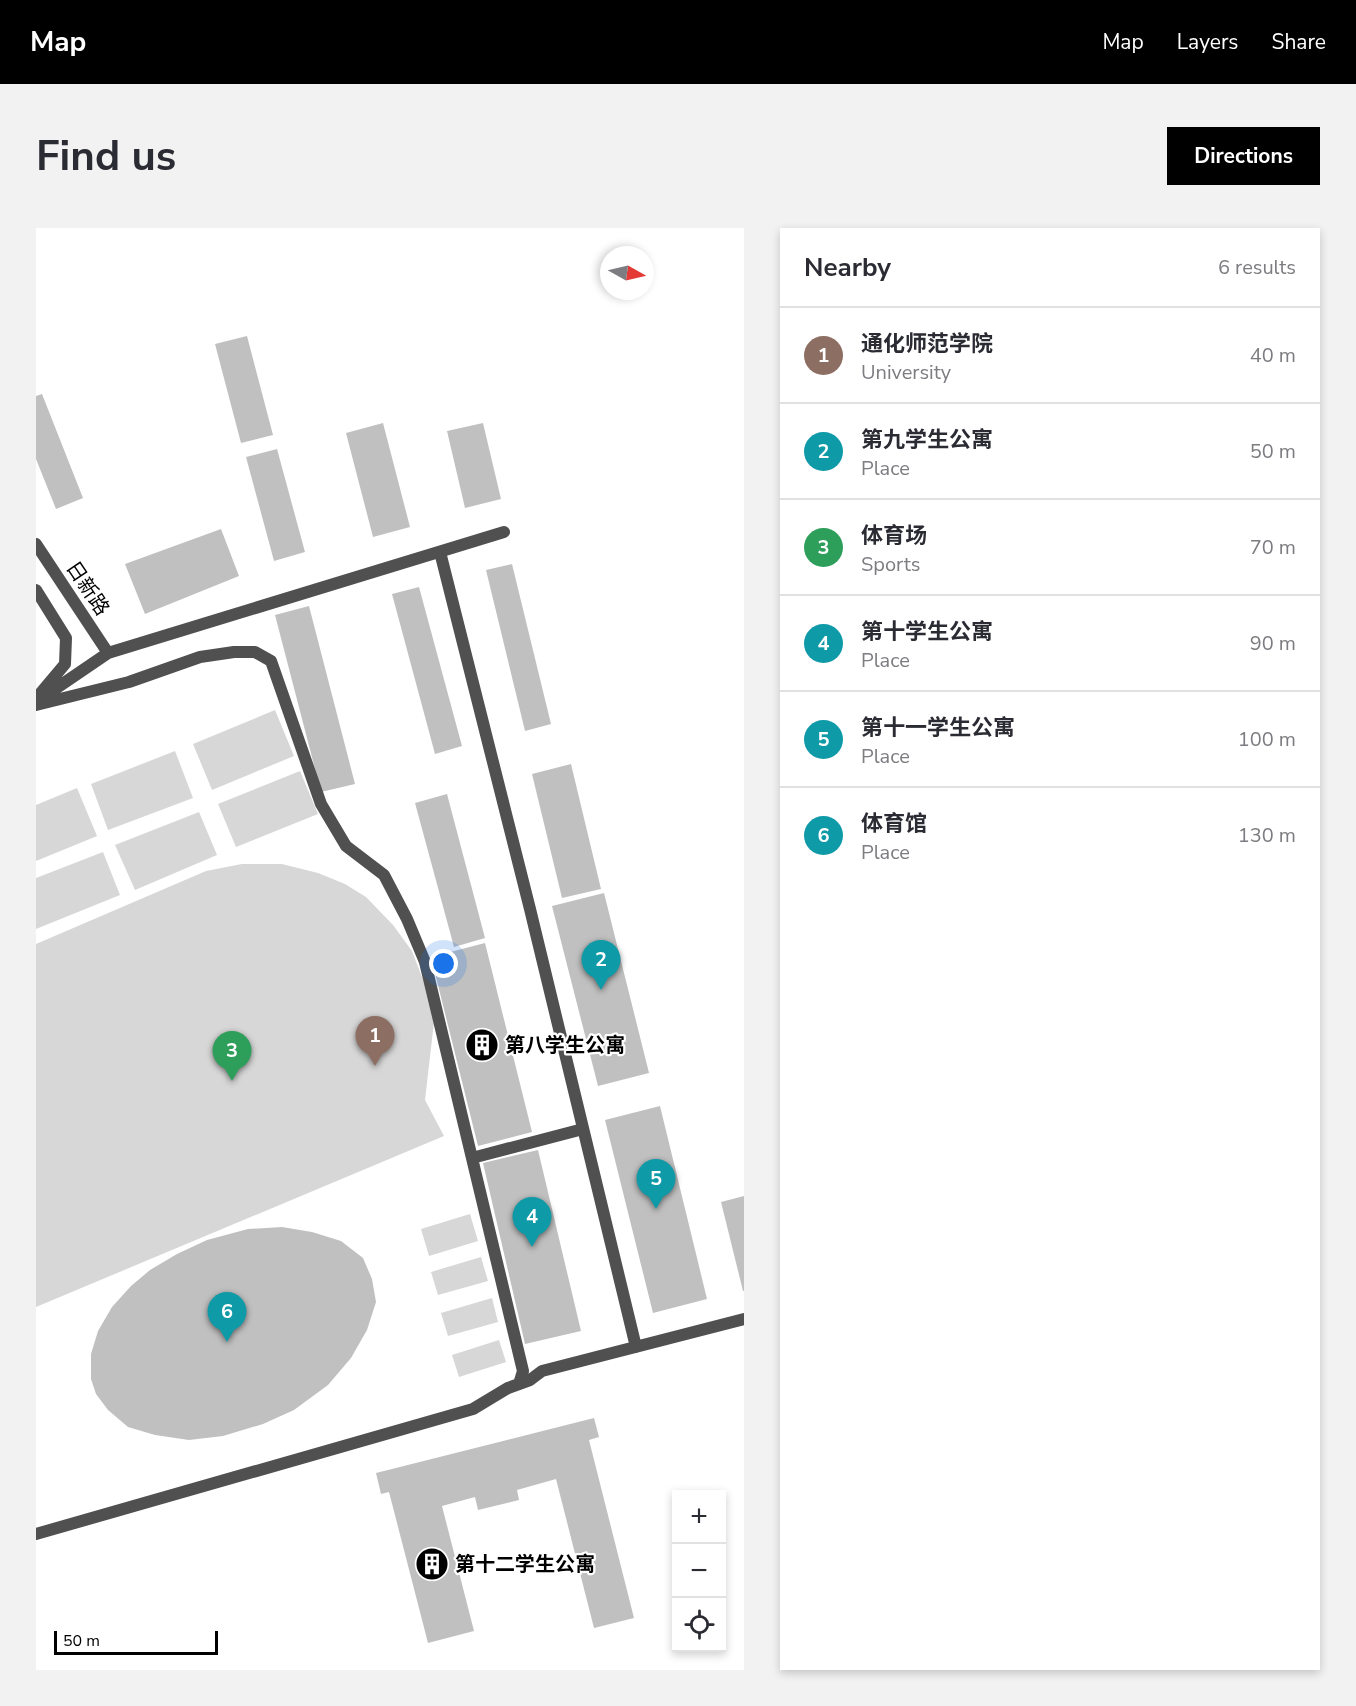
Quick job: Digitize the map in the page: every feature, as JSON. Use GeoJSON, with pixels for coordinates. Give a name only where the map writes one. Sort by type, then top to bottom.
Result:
{"type":"FeatureCollection","features":[{"type":"Feature","properties":{"kind":"street"},"geometry":{"type":"LineString","coordinates":[[36,702],[108,653],[504,532]]}},
{"type":"Feature","properties":{"kind":"street","name":"日新路"},"geometry":{"type":"LineString","coordinates":[[36,544],[108,653]]}},
{"type":"Feature","properties":{"kind":"street"},"geometry":{"type":"LineString","coordinates":[[440,552],[531,909],[636,1347]]}},
{"type":"Feature","properties":{"kind":"street"},"geometry":{"type":"LineString","coordinates":[[36,590],[66,638],[65,664],[36,702]]}},
{"type":"Feature","properties":{"kind":"street"},"geometry":{"type":"LineString","coordinates":[[36,702],[129,682],[200,657],[234,652],[255,652],[270,661],[321,804],[346,846],[384,875],[407,919],[425,962],[523,1371],[519,1384]]}},
{"type":"Feature","properties":{"kind":"street"},"geometry":{"type":"LineString","coordinates":[[472,1158],[583,1129]]}},
{"type":"Feature","properties":{"kind":"street"},"geometry":{"type":"LineString","coordinates":[[36,1534],[473,1409],[508,1388],[530,1380],[542,1371],[744,1319]]}},
{"type":"Feature","properties":{"kind":"shaded area"},"geometry":{"type":"Polygon","coordinates":[[[275,710],[294,756],[212,790],[193,744],[275,710]]]}},
{"type":"Feature","properties":{"kind":"shaded area"},"geometry":{"type":"Polygon","coordinates":[[[175,751],[193,798],[108,830],[91,784],[175,751]]]}},
{"type":"Feature","properties":{"kind":"shaded area"},"geometry":{"type":"Polygon","coordinates":[[[300,771],[318,814],[236,847],[218,804],[300,771]]]}},
{"type":"Feature","properties":{"kind":"shaded area"},"geometry":{"type":"Polygon","coordinates":[[[77,788],[97,836],[36,861],[36,805],[77,788]]]}},
{"type":"Feature","properties":{"kind":"shaded area"},"geometry":{"type":"Polygon","coordinates":[[[199,812],[217,855],[135,890],[115,845],[199,812]]]}},
{"type":"Feature","properties":{"kind":"shaded area"},"geometry":{"type":"Polygon","coordinates":[[[103,852],[120,895],[36,929],[36,878],[103,852]]]}},
{"type":"Feature","properties":{"kind":"shaded area"},"geometry":{"type":"Polygon","coordinates":[[[242,864],[282,864],[318,873],[345,884],[366,897],[393,925],[412,951],[425,985],[434,1022],[425,1100],[444,1136],[36,1307],[36,944],[206,871],[242,864]]]}},
{"type":"Feature","properties":{"kind":"shaded area"},"geometry":{"type":"Polygon","coordinates":[[[470,1214],[478,1241],[429,1256],[421,1229],[470,1214]]]}},
{"type":"Feature","properties":{"kind":"shaded area"},"geometry":{"type":"Polygon","coordinates":[[[481,1257],[488,1281],[438,1295],[431,1272],[481,1257]]]}},
{"type":"Feature","properties":{"kind":"shaded area"},"geometry":{"type":"Polygon","coordinates":[[[492,1298],[498,1322],[448,1336],[441,1313],[492,1298]]]}},
{"type":"Feature","properties":{"kind":"shaded area"},"geometry":{"type":"Polygon","coordinates":[[[499,1340],[506,1362],[459,1377],[452,1355],[499,1340]]]}},
{"type":"Feature","properties":{"kind":"building"},"geometry":{"type":"Polygon","coordinates":[[[247,336],[273,435],[241,443],[215,344],[247,336]]]}},
{"type":"Feature","properties":{"kind":"building"},"geometry":{"type":"Polygon","coordinates":[[[42,394],[83,498],[56,509],[36,459],[36,396],[42,394]]]}},
{"type":"Feature","properties":{"kind":"building"},"geometry":{"type":"Polygon","coordinates":[[[383,423],[410,527],[373,537],[346,433],[383,423]]]}},
{"type":"Feature","properties":{"kind":"building"},"geometry":{"type":"Polygon","coordinates":[[[483,423],[501,499],[465,508],[447,431],[483,423]]]}},
{"type":"Feature","properties":{"kind":"building"},"geometry":{"type":"Polygon","coordinates":[[[277,449],[305,552],[274,561],[246,457],[277,449]]]}},
{"type":"Feature","properties":{"kind":"building"},"geometry":{"type":"Polygon","coordinates":[[[221,529],[239,576],[145,614],[125,564],[221,529]]]}},
{"type":"Feature","properties":{"kind":"building"},"geometry":{"type":"Polygon","coordinates":[[[512,564],[551,724],[525,731],[486,570],[512,564]]]}},
{"type":"Feature","properties":{"kind":"building"},"geometry":{"type":"Polygon","coordinates":[[[419,587],[462,746],[435,754],[392,594],[419,587]]]}},
{"type":"Feature","properties":{"kind":"building"},"geometry":{"type":"Polygon","coordinates":[[[309,606],[355,784],[321,792],[275,615],[309,606]]]}},
{"type":"Feature","properties":{"kind":"building"},"geometry":{"type":"Polygon","coordinates":[[[571,764],[601,889],[562,898],[532,774],[571,764]]]}},
{"type":"Feature","properties":{"kind":"building"},"geometry":{"type":"Polygon","coordinates":[[[447,794],[485,938],[454,947],[415,803],[447,794]]]}},
{"type":"Feature","properties":{"kind":"building"},"geometry":{"type":"Polygon","coordinates":[[[604,893],[649,1073],[598,1086],[552,906],[604,893]]]}},
{"type":"Feature","properties":{"kind":"building","name":"第八学生公寓"},"geometry":{"type":"Polygon","coordinates":[[[485,943],[532,1132],[478,1146],[431,957],[485,943]]]}},
{"type":"Feature","properties":{"kind":"building"},"geometry":{"type":"Polygon","coordinates":[[[660,1106],[707,1299],[653,1313],[605,1120],[660,1106]]]}},
{"type":"Feature","properties":{"kind":"building"},"geometry":{"type":"Polygon","coordinates":[[[538,1150],[581,1331],[525,1344],[483,1163],[538,1150]]]}},
{"type":"Feature","properties":{"kind":"building"},"geometry":{"type":"Polygon","coordinates":[[[744,1196],[744,1291],[743,1291],[721,1202],[744,1196]]]}},
{"type":"Feature","properties":{"kind":"building"},"geometry":{"type":"Polygon","coordinates":[[[282,1227],[312,1232],[341,1241],[363,1258],[372,1279],[376,1302],[367,1330],[351,1358],[328,1385],[294,1410],[263,1424],[223,1436],[189,1440],[155,1435],[128,1427],[108,1410],[96,1394],[91,1379],[91,1354],[98,1331],[112,1307],[131,1286],[150,1270],[207,1240],[248,1229],[282,1227]]]}},
{"type":"Feature","properties":{"kind":"building","name":"第十二学生公寓"},"geometry":{"type":"Polygon","coordinates":[[[594,1418],[599,1437],[589,1440],[634,1618],[594,1628],[556,1479],[517,1490],[519,1500],[478,1510],[475,1497],[442,1506],[474,1631],[428,1643],[389,1492],[381,1494],[376,1473],[594,1418]]]}},
{"type":"Feature","properties":{"kind":"place","name":"第九学生公寓"},"geometry":{"type":"Point","coordinates":[601,990]}},
{"type":"Feature","properties":{"kind":"place","name":"第八学生公寓"},"geometry":{"type":"Point","coordinates":[482,1045]}},
{"type":"Feature","properties":{"kind":"place","name":"通化师范学院"},"geometry":{"type":"Point","coordinates":[375,1066]}},
{"type":"Feature","properties":{"kind":"place","name":"体育场"},"geometry":{"type":"Point","coordinates":[232,1081]}},
{"type":"Feature","properties":{"kind":"place","name":"第十一学生公寓"},"geometry":{"type":"Point","coordinates":[656,1209]}},
{"type":"Feature","properties":{"kind":"place","name":"第十学生公寓"},"geometry":{"type":"Point","coordinates":[532,1247]}},
{"type":"Feature","properties":{"kind":"place","name":"体育馆"},"geometry":{"type":"Point","coordinates":[227,1342]}},
{"type":"Feature","properties":{"kind":"place","name":"第十二学生公寓"},"geometry":{"type":"Point","coordinates":[432,1564]}}]}
